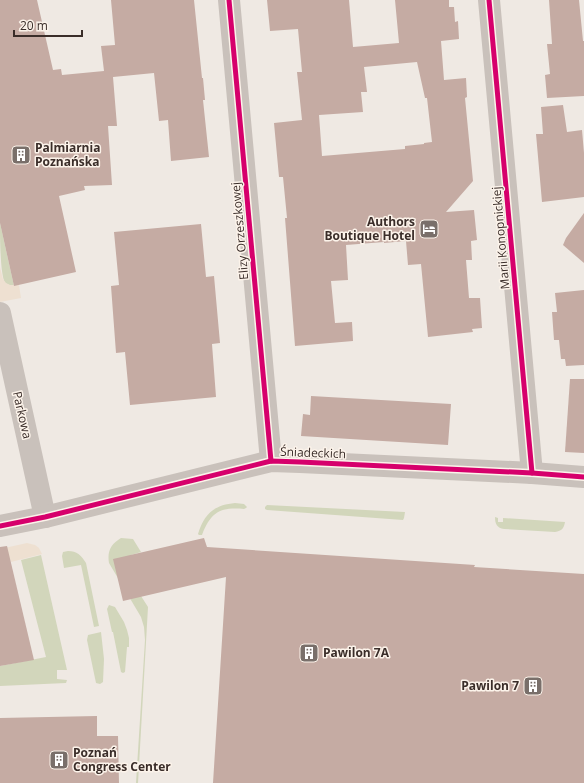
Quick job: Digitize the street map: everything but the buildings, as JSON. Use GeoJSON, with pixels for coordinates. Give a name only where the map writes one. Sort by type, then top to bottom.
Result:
{"type":"FeatureCollection","features":[{"type":"Feature","properties":{"kind":"street","name":"Elizy Orzeszkowej"},"geometry":{"type":"LineString","coordinates":[[228,0],[272,461]]}},
{"type":"Feature","properties":{"kind":"street","name":"Marii Konopnickiej"},"geometry":{"type":"LineString","coordinates":[[489,0],[532,474]]}},
{"type":"Feature","properties":{"kind":"street","name":"Parkowa"},"geometry":{"type":"LineString","coordinates":[[0,313],[45,517]]}},
{"type":"Feature","properties":{"kind":"street","name":"Śniadeckich"},"geometry":{"type":"LineString","coordinates":[[0,526],[45,517],[272,461],[584,477]]}},
{"type":"Feature","properties":{"kind":"green space"},"geometry":{"type":"Polygon","coordinates":[[[0,223],[14,286],[5,283],[3,278],[0,223]]]}},
{"type":"Feature","properties":{"kind":"green space"},"geometry":{"type":"Polygon","coordinates":[[[235,503],[244,504],[247,507],[244,509],[223,510],[217,513],[209,521],[202,535],[198,534],[203,521],[211,512],[221,506],[235,503]]]}},
{"type":"Feature","properties":{"kind":"green space"},"geometry":{"type":"Polygon","coordinates":[[[267,505],[405,512],[403,520],[267,510],[265,507],[267,505]]]}},
{"type":"Feature","properties":{"kind":"green space"},"geometry":{"type":"Polygon","coordinates":[[[495,517],[498,518],[498,522],[503,522],[503,518],[565,522],[562,529],[555,532],[504,529],[497,525],[495,522],[495,517]]]}},
{"type":"Feature","properties":{"kind":"green space"},"geometry":{"type":"Polygon","coordinates":[[[121,538],[133,539],[141,552],[131,555],[141,596],[148,607],[138,783],[136,783],[145,640],[144,627],[141,617],[109,563],[110,548],[121,538]]]}},
{"type":"Feature","properties":{"kind":"green space"},"geometry":{"type":"Polygon","coordinates":[[[68,551],[78,554],[86,563],[99,626],[94,627],[81,565],[64,568],[62,556],[63,552],[68,551]]]}},
{"type":"Feature","properties":{"kind":"green space"},"geometry":{"type":"Polygon","coordinates":[[[41,555],[67,670],[57,670],[57,679],[67,680],[66,683],[0,686],[0,666],[46,657],[21,560],[41,555]]]}},
{"type":"Feature","properties":{"kind":"green space"},"geometry":{"type":"Polygon","coordinates":[[[109,605],[115,607],[124,622],[129,638],[125,672],[123,673],[121,672],[107,609],[109,605]]]}},
{"type":"Feature","properties":{"kind":"green space"},"geometry":{"type":"Polygon","coordinates":[[[101,632],[104,659],[103,682],[100,684],[96,683],[87,640],[88,635],[101,632]]]}},
{"type":"Feature","properties":{"kind":"shaded area"},"geometry":{"type":"Polygon","coordinates":[[[0,267],[3,279],[6,283],[10,285],[19,285],[21,298],[0,302],[0,267]]]}},
{"type":"Feature","properties":{"kind":"shaded area"},"geometry":{"type":"Polygon","coordinates":[[[27,543],[35,545],[39,548],[42,554],[11,562],[10,559],[0,562],[0,549],[27,543]]]}},
{"type":"Feature","properties":{"kind":"cycle path"},"geometry":{"type":"LineString","coordinates":[[229,0],[271,461]]}},
{"type":"Feature","properties":{"kind":"cycle path"},"geometry":{"type":"LineString","coordinates":[[489,0],[532,473]]}},
{"type":"Feature","properties":{"kind":"cycle path"},"geometry":{"type":"LineString","coordinates":[[0,526],[45,517],[271,461],[532,473],[584,477]]}},
{"type":"Feature","properties":{"kind":"place","name":"Palmiarnia Poznańska"},"geometry":{"type":"Point","coordinates":[21,155]}},
{"type":"Feature","properties":{"kind":"place","name":"Authors Boutique Hotel"},"geometry":{"type":"Point","coordinates":[429,229]}},
{"type":"Feature","properties":{"kind":"place","name":"Pawilon 7A"},"geometry":{"type":"Point","coordinates":[309,653]}},
{"type":"Feature","properties":{"kind":"place","name":"Pawilon 7"},"geometry":{"type":"Point","coordinates":[533,686]}},
{"type":"Feature","properties":{"kind":"place","name":"Poznań Congress Center"},"geometry":{"type":"Point","coordinates":[59,760]}}]}
